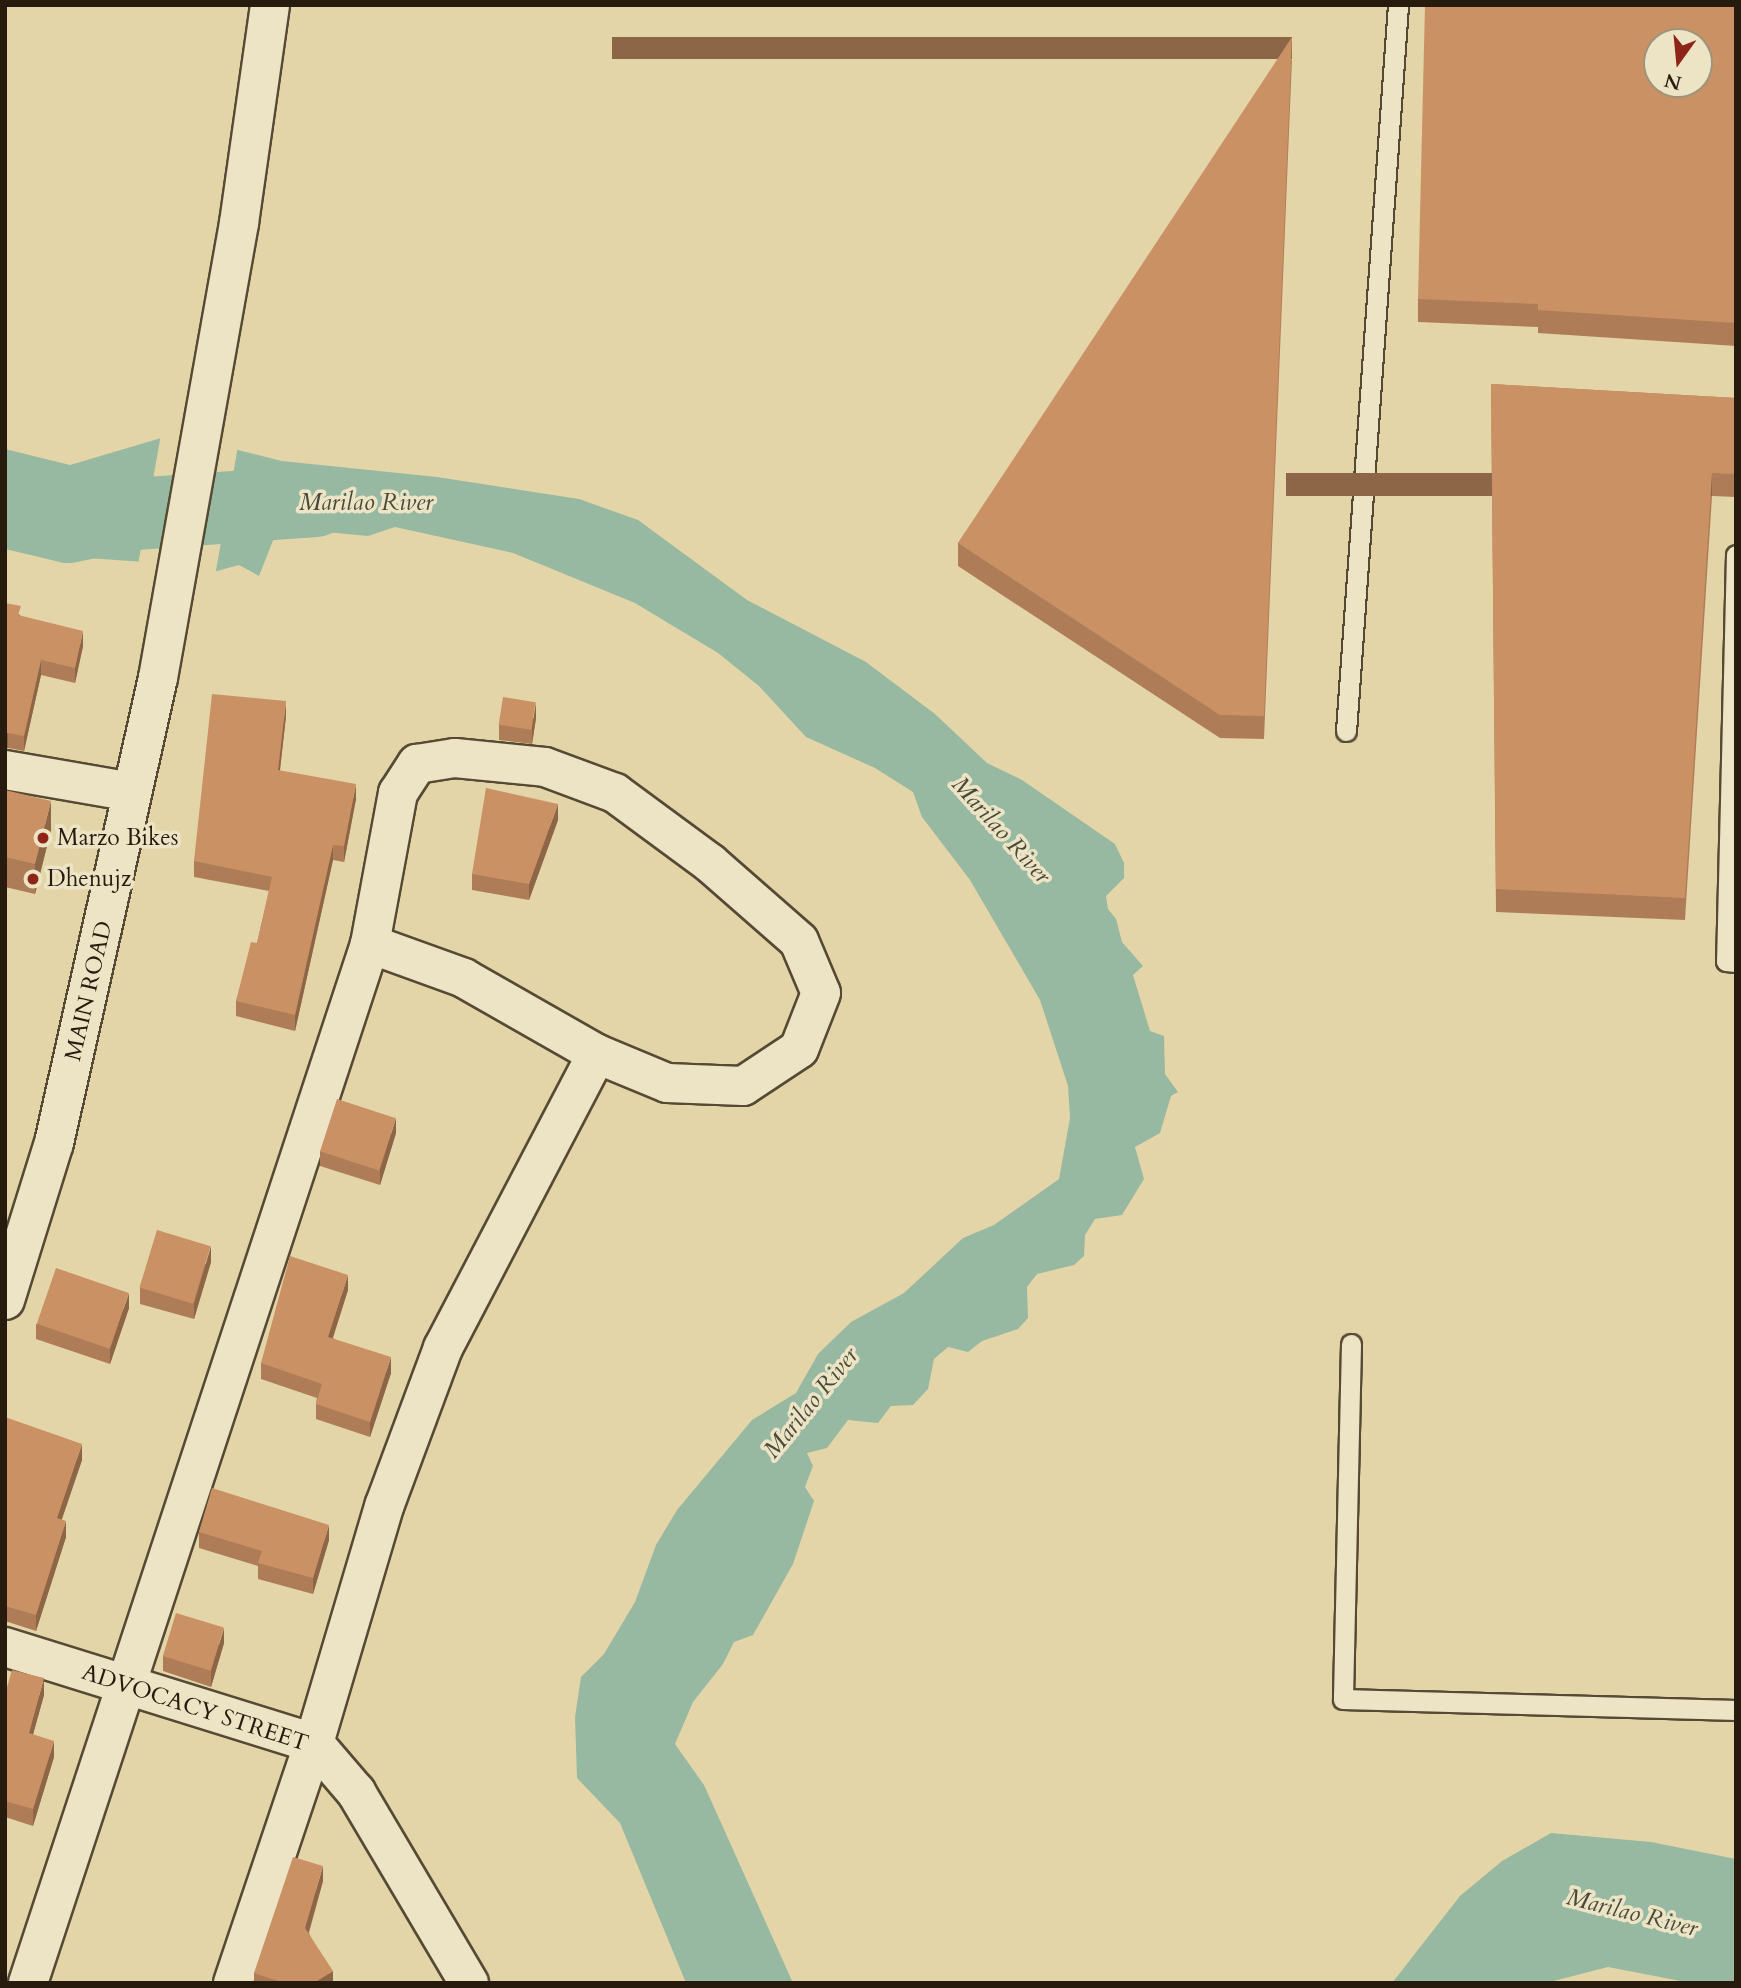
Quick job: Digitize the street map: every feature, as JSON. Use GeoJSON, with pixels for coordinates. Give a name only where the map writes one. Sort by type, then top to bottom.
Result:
{"type":"FeatureCollection","features":[{"type":"Feature","properties":{"kind":"street","name":"MAIN ROAD"},"geometry":{"type":"LineString","coordinates":[[5,1300],[54,1143],[158,678],[212,384],[271,5]]}},
{"type":"Feature","properties":{"kind":"street"},"geometry":{"type":"LineString","coordinates":[[28,1983],[370,944],[398,793],[417,764],[454,758],[545,767],[615,793],[710,863],[799,941],[821,993],[799,1049],[743,1086],[667,1083],[597,1054],[464,978],[370,944]]}},
{"type":"Feature","properties":{"kind":"street"},"geometry":{"type":"LineString","coordinates":[[5,770],[132,792]]}},
{"type":"Feature","properties":{"kind":"street"},"geometry":{"type":"LineString","coordinates":[[233,1983],[314,1744],[385,1504],[443,1348],[597,1054]]}},
{"type":"Feature","properties":{"kind":"street","name":"ADVOCACY STREET"},"geometry":{"type":"LineString","coordinates":[[5,1647],[314,1744],[356,1792],[469,1983]]}},
{"type":"Feature","properties":{"kind":"lane"},"geometry":{"type":"LineString","coordinates":[[1346,731],[1398,5]]}},
{"type":"Feature","properties":{"kind":"lane"},"geometry":{"type":"LineString","coordinates":[[1736,555],[1726,961],[1736,962]]}},
{"type":"Feature","properties":{"kind":"lane"},"geometry":{"type":"LineString","coordinates":[[1350,1344],[1343,1699],[1736,1710]]}},
{"type":"Feature","properties":{"kind":"water"},"geometry":{"type":"Polygon","coordinates":[[[168,436],[144,562],[45,555],[5,544],[5,449],[70,465],[168,436]]]}},
{"type":"Feature","properties":{"kind":"water"},"geometry":{"type":"Polygon","coordinates":[[[230,448],[282,461],[437,477],[579,499],[638,520],[747,600],[866,662],[935,714],[987,763],[1022,780],[1115,844],[1124,863],[1124,878],[1106,896],[1108,909],[1116,919],[1122,942],[1143,966],[1133,975],[1150,1031],[1164,1036],[1165,1074],[1178,1092],[1171,1096],[1160,1133],[1135,1147],[1144,1179],[1122,1215],[1095,1219],[1085,1235],[1084,1256],[1074,1265],[1037,1274],[1027,1287],[1028,1318],[1018,1329],[982,1341],[968,1352],[948,1347],[934,1359],[928,1389],[913,1405],[891,1406],[878,1423],[848,1420],[827,1448],[807,1453],[813,1466],[805,1487],[814,1501],[793,1564],[753,1635],[734,1642],[723,1664],[693,1702],[675,1744],[704,1785],[793,1983],[686,1983],[620,1823],[577,1778],[575,1717],[581,1677],[604,1654],[635,1602],[656,1545],[677,1510],[752,1420],[796,1393],[818,1354],[851,1322],[904,1293],[963,1238],[994,1225],[1059,1179],[1070,1118],[1068,1086],[1040,1000],[970,880],[922,817],[913,792],[875,768],[806,737],[759,686],[718,653],[635,603],[513,553],[395,527],[368,536],[315,531],[274,538],[259,576],[239,565],[206,574],[230,448]]]}},
{"type":"Feature","properties":{"kind":"water"},"geometry":{"type":"Polygon","coordinates":[[[1551,1833],[1651,1842],[1736,1859],[1736,1983],[1691,1983],[1608,1967],[1546,1983],[1392,1983],[1460,1896],[1502,1861],[1551,1833]]]}},
{"type":"Feature","properties":{"kind":"pier"},"geometry":{"type":"Polygon","coordinates":[[[169,433],[148,563],[138,565],[161,434],[169,433]]]}},
{"type":"Feature","properties":{"kind":"pier"},"geometry":{"type":"Polygon","coordinates":[[[230,444],[238,446],[215,576],[205,577],[230,444]]]}},
{"type":"Feature","properties":{"kind":"building"},"geometry":{"type":"Polygon","coordinates":[[[1425,5],[1736,5],[1736,323],[1538,310],[1538,304],[1418,299],[1425,5]]]}},
{"type":"Feature","properties":{"kind":"building"},"geometry":{"type":"Polygon","coordinates":[[[1292,37],[1264,716],[1220,715],[958,543],[1292,37]]]}},
{"type":"Feature","properties":{"kind":"building"},"geometry":{"type":"Polygon","coordinates":[[[1491,384],[1736,398],[1736,474],[1712,473],[1685,898],[1496,889],[1491,384]]]}},
{"type":"Feature","properties":{"kind":"building"},"geometry":{"type":"Polygon","coordinates":[[[5,603],[21,606],[18,615],[83,631],[75,668],[41,660],[24,736],[5,734],[5,603]]]}},
{"type":"Feature","properties":{"kind":"building"},"geometry":{"type":"Polygon","coordinates":[[[212,694],[286,701],[278,770],[356,784],[344,846],[333,845],[295,1015],[236,1001],[251,942],[257,943],[272,877],[194,861],[212,694]]]}},
{"type":"Feature","properties":{"kind":"building"},"geometry":{"type":"Polygon","coordinates":[[[503,697],[536,702],[531,730],[499,725],[503,697]]]}},
{"type":"Feature","properties":{"kind":"building"},"geometry":{"type":"Polygon","coordinates":[[[486,788],[558,804],[529,884],[472,874],[486,788]]]}},
{"type":"Feature","properties":{"kind":"building"},"geometry":{"type":"Polygon","coordinates":[[[5,790],[51,801],[35,864],[5,857],[5,790]]]}},
{"type":"Feature","properties":{"kind":"building"},"geometry":{"type":"Polygon","coordinates":[[[337,1099],[396,1118],[379,1170],[320,1151],[337,1099]]]}},
{"type":"Feature","properties":{"kind":"building"},"geometry":{"type":"Polygon","coordinates":[[[157,1230],[211,1246],[193,1304],[139,1287],[157,1230]]]}},
{"type":"Feature","properties":{"kind":"building"},"geometry":{"type":"Polygon","coordinates":[[[290,1256],[348,1275],[328,1337],[391,1357],[370,1422],[316,1404],[322,1384],[261,1363],[290,1256]]]}},
{"type":"Feature","properties":{"kind":"building"},"geometry":{"type":"Polygon","coordinates":[[[56,1268],[129,1293],[110,1349],[37,1324],[56,1268]]]}},
{"type":"Feature","properties":{"kind":"building"},"geometry":{"type":"Polygon","coordinates":[[[5,1417],[82,1444],[57,1518],[66,1521],[36,1615],[5,1606],[5,1417]]]}},
{"type":"Feature","properties":{"kind":"building"},"geometry":{"type":"Polygon","coordinates":[[[212,1488],[329,1525],[313,1578],[258,1563],[262,1551],[199,1532],[212,1488]]]}},
{"type":"Feature","properties":{"kind":"building"},"geometry":{"type":"Polygon","coordinates":[[[176,1613],[224,1628],[211,1671],[163,1656],[176,1613]]]}},
{"type":"Feature","properties":{"kind":"building"},"geometry":{"type":"Polygon","coordinates":[[[12,1670],[44,1678],[29,1733],[54,1741],[33,1809],[5,1801],[5,1694],[12,1670]]]}},
{"type":"Feature","properties":{"kind":"building"},"geometry":{"type":"Polygon","coordinates":[[[293,1857],[323,1866],[305,1928],[333,1971],[314,1983],[284,1983],[254,1973],[293,1857]]]}},
{"type":"Feature","properties":{"kind":"waterway","name":"Marilao River"},"geometry":{"type":"LineString","coordinates":[[5,512],[68,527],[135,514],[316,501]]}},
{"type":"Feature","properties":{"kind":"place","name":"Marzo Bikes"},"geometry":{"type":"Point","coordinates":[43,838]}},
{"type":"Feature","properties":{"kind":"place","name":"Dhenujz"},"geometry":{"type":"Point","coordinates":[33,879]}}]}
